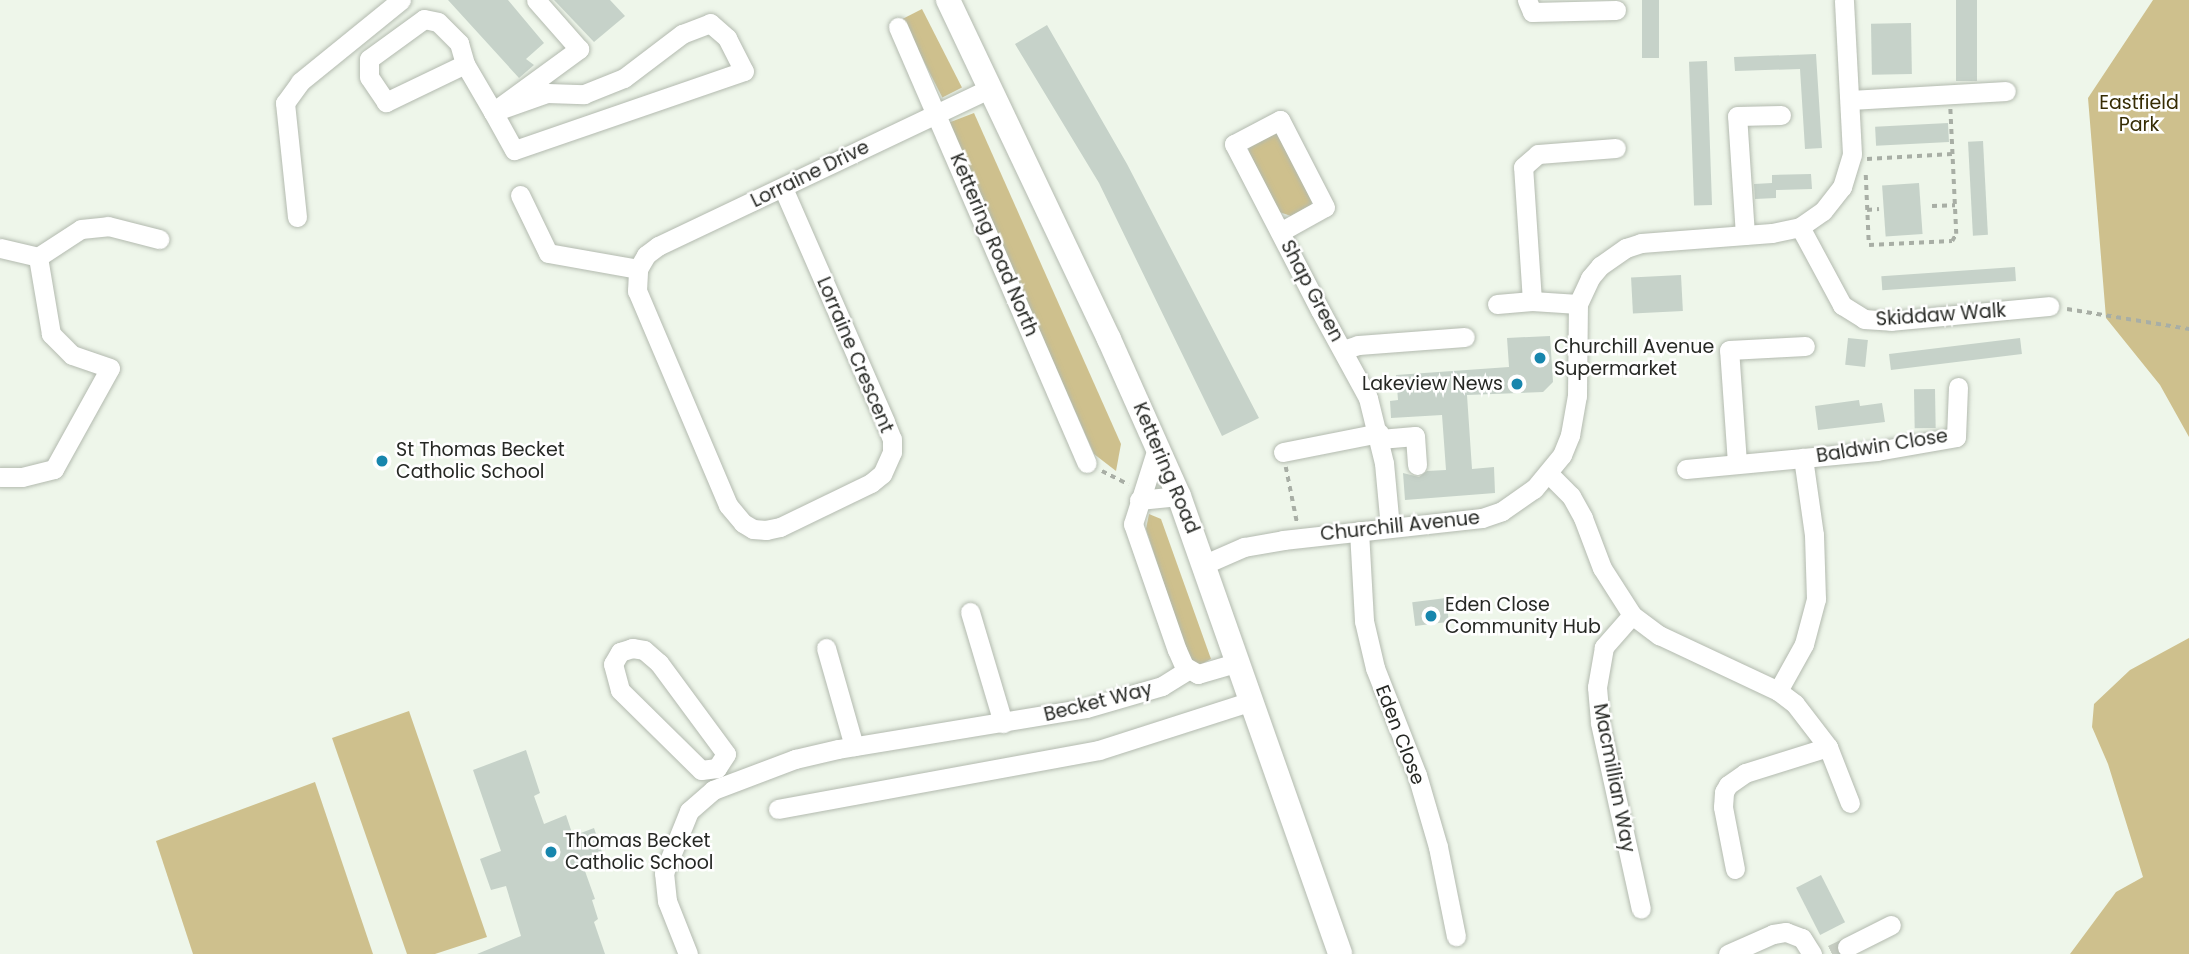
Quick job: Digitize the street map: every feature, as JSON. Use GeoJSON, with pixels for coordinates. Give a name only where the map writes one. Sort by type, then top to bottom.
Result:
{"type":"FeatureCollection","features":[{"type":"Feature","properties":{"kind":"main road","name":"Kettering Road"},"geometry":{"type":"LineString","coordinates":[[947,0],[1158,445],[1179,496],[1205,564],[1339,954]]}},
{"type":"Feature","properties":{"kind":"street"},"geometry":{"type":"LineString","coordinates":[[297,217],[285,103],[300,82],[401,0]]}},
{"type":"Feature","properties":{"kind":"street"},"geometry":{"type":"LineString","coordinates":[[493,112],[579,49],[536,0]]}},
{"type":"Feature","properties":{"kind":"street"},"geometry":{"type":"LineString","coordinates":[[1527,0],[1532,12],[1616,10]]}},
{"type":"Feature","properties":{"kind":"street","name":"Churchill Avenue"},"geometry":{"type":"LineString","coordinates":[[1205,564],[1244,547],[1300,537],[1482,518],[1520,500],[1549,474],[1562,455],[1575,415],[1578,304],[1590,278],[1600,265],[1626,248],[1659,240],[1745,235],[1800,227],[1828,206],[1848,173],[1852,154],[1844,0]]}},
{"type":"Feature","properties":{"kind":"street"},"geometry":{"type":"LineString","coordinates":[[465,64],[386,102],[369,77],[369,59],[424,19],[438,22],[459,43],[465,64],[514,150],[744,71],[727,38],[710,23],[682,34],[624,78],[584,94],[547,93],[493,112]]}},
{"type":"Feature","properties":{"kind":"street","name":"Kettering Road North"},"geometry":{"type":"LineString","coordinates":[[898,27],[1087,463]]}},
{"type":"Feature","properties":{"kind":"street","name":"Lorraine Drive"},"geometry":{"type":"LineString","coordinates":[[638,270],[646,256],[658,246],[990,88]]}},
{"type":"Feature","properties":{"kind":"street"},"geometry":{"type":"LineString","coordinates":[[1850,100],[2007,91]]}},
{"type":"Feature","properties":{"kind":"street"},"geometry":{"type":"LineString","coordinates":[[1745,235],[1737,116],[1781,115]]}},
{"type":"Feature","properties":{"kind":"street","name":"Shap Green"},"geometry":{"type":"LineString","coordinates":[[1280,232],[1325,207],[1280,120],[1234,144],[1280,232],[1368,398],[1379,436],[1390,528]]}},
{"type":"Feature","properties":{"kind":"street"},"geometry":{"type":"LineString","coordinates":[[1532,301],[1523,167],[1538,154],[1616,148]]}},
{"type":"Feature","properties":{"kind":"street","name":"Lorraine Crescent"},"geometry":{"type":"LineString","coordinates":[[638,270],[637,291],[728,505],[743,523],[766,530],[779,527],[871,483],[888,465],[892,439],[783,188]]}},
{"type":"Feature","properties":{"kind":"street"},"geometry":{"type":"LineString","coordinates":[[520,195],[548,253],[638,270]]}},
{"type":"Feature","properties":{"kind":"street"},"geometry":{"type":"LineString","coordinates":[[0,248],[38,257],[81,229],[108,226],[159,239]]}},
{"type":"Feature","properties":{"kind":"street","name":"Skiddaw Walk"},"geometry":{"type":"LineString","coordinates":[[1800,227],[1842,305],[1864,319],[1891,321],[2049,306]]}},
{"type":"Feature","properties":{"kind":"street"},"geometry":{"type":"LineString","coordinates":[[0,477],[22,477],[54,469],[110,368],[72,355],[51,334],[38,257]]}},
{"type":"Feature","properties":{"kind":"street"},"geometry":{"type":"LineString","coordinates":[[1497,304],[1532,301],[1578,304]]}},
{"type":"Feature","properties":{"kind":"street","name":"Shap Green"},"geometry":{"type":"LineString","coordinates":[[1343,350],[1358,345],[1465,337]]}},
{"type":"Feature","properties":{"kind":"street"},"geometry":{"type":"LineString","coordinates":[[1737,463],[1729,350],[1805,346]]}},
{"type":"Feature","properties":{"kind":"street","name":"Baldwin Close"},"geometry":{"type":"LineString","coordinates":[[1686,469],[1877,451],[1956,437],[1958,387]]}},
{"type":"Feature","properties":{"kind":"street"},"geometry":{"type":"LineString","coordinates":[[1283,452],[1379,436],[1415,436],[1417,465]]}},
{"type":"Feature","properties":{"kind":"street"},"geometry":{"type":"LineString","coordinates":[[1158,445],[1133,517],[1134,530],[1177,650],[1188,670],[1204,674],[1239,662]]}},
{"type":"Feature","properties":{"kind":"street","name":"Baldwin Close"},"geometry":{"type":"LineString","coordinates":[[1778,691],[1804,644],[1816,598],[1814,535],[1803,458]]}},
{"type":"Feature","properties":{"kind":"street"},"geometry":{"type":"LineString","coordinates":[[1549,474],[1571,496],[1583,518],[1607,578],[1632,615],[1659,635],[1778,691],[1809,719],[1828,747],[1850,803]]}},
{"type":"Feature","properties":{"kind":"street"},"geometry":{"type":"LineString","coordinates":[[1139,502],[1179,496]]}},
{"type":"Feature","properties":{"kind":"street","name":"Eden Close"},"geometry":{"type":"LineString","coordinates":[[1359,531],[1364,621],[1374,668],[1416,775],[1438,847],[1455,936]]}},
{"type":"Feature","properties":{"kind":"street"},"geometry":{"type":"LineString","coordinates":[[970,611],[1003,723]]}},
{"type":"Feature","properties":{"kind":"street","name":"Macmillian Way"},"geometry":{"type":"LineString","coordinates":[[1632,615],[1604,647],[1597,687],[1600,723],[1641,909]]}},
{"type":"Feature","properties":{"kind":"street"},"geometry":{"type":"LineString","coordinates":[[826,648],[854,746]]}},
{"type":"Feature","properties":{"kind":"street"},"geometry":{"type":"LineString","coordinates":[[688,954],[667,901],[664,873],[689,811],[720,780],[726,754],[659,663],[644,650],[620,652],[612,664],[620,691],[701,770],[720,780]]}},
{"type":"Feature","properties":{"kind":"street","name":"Becket Way"},"geometry":{"type":"LineString","coordinates":[[720,780],[854,746],[1086,708],[1170,683],[1188,670]]}},
{"type":"Feature","properties":{"kind":"street"},"geometry":{"type":"LineString","coordinates":[[778,809],[1099,750],[1252,701]]}},
{"type":"Feature","properties":{"kind":"street"},"geometry":{"type":"LineString","coordinates":[[1735,869],[1723,807],[1724,792],[1728,785],[1745,773],[1828,747]]}},
{"type":"Feature","properties":{"kind":"street"},"geometry":{"type":"LineString","coordinates":[[1847,947],[1891,925]]}},
{"type":"Feature","properties":{"kind":"street"},"geometry":{"type":"LineString","coordinates":[[1728,954],[1773,934],[1786,932],[1802,938],[1812,954]]}},
{"type":"Feature","properties":{"kind":"path"},"geometry":{"type":"LineString","coordinates":[[1949,94],[1955,205],[1956,234],[1952,241],[1872,247],[1869,241],[1865,159],[1952,153]]}},
{"type":"Feature","properties":{"kind":"path"},"geometry":{"type":"LineString","coordinates":[[1932,206],[1955,205]]}},
{"type":"Feature","properties":{"kind":"path"},"geometry":{"type":"LineString","coordinates":[[1867,210],[1879,209]]}},
{"type":"Feature","properties":{"kind":"path"},"geometry":{"type":"LineString","coordinates":[[2049,306],[2189,329]]}},
{"type":"Feature","properties":{"kind":"path"},"geometry":{"type":"LineString","coordinates":[[1283,452],[1300,537]]}},
{"type":"Feature","properties":{"kind":"path"},"geometry":{"type":"LineString","coordinates":[[1087,463],[1131,486],[1139,502]]}},
{"type":"Feature","properties":{"kind":"green space","name":"Eastfield Park"},"geometry":{"type":"Polygon","coordinates":[[[2153,0],[2189,0],[2189,437],[2160,385],[2106,318],[2088,98],[2153,0]]]}},
{"type":"Feature","properties":{"kind":"green space"},"geometry":{"type":"Polygon","coordinates":[[[922,9],[962,87],[942,97],[902,19],[922,9]]]}},
{"type":"Feature","properties":{"kind":"green space"},"geometry":{"type":"Polygon","coordinates":[[[974,113],[1121,444],[1116,471],[1094,454],[948,123],[974,113]]]}},
{"type":"Feature","properties":{"kind":"green space"},"geometry":{"type":"Polygon","coordinates":[[[1265,132],[1277,133],[1313,199],[1311,205],[1291,216],[1279,212],[1248,156],[1250,143],[1265,132]]]}},
{"type":"Feature","properties":{"kind":"green space"},"geometry":{"type":"Polygon","coordinates":[[[1149,514],[1161,519],[1211,659],[1192,669],[1146,529],[1149,514]]]}},
{"type":"Feature","properties":{"kind":"green space"},"geometry":{"type":"Polygon","coordinates":[[[2189,638],[2189,954],[2070,954],[2116,892],[2143,877],[2108,764],[2092,727],[2094,704],[2130,670],[2189,638]]]}},
{"type":"Feature","properties":{"kind":"green space"},"geometry":{"type":"Polygon","coordinates":[[[409,711],[487,937],[435,954],[407,954],[332,738],[409,711]]]}},
{"type":"Feature","properties":{"kind":"green space"},"geometry":{"type":"Polygon","coordinates":[[[315,782],[373,954],[193,954],[156,841],[315,782]]]}},
{"type":"Feature","properties":{"kind":"building"},"geometry":{"type":"Polygon","coordinates":[[[448,0],[508,0],[544,43],[526,59],[534,65],[519,78],[448,0]]]}},
{"type":"Feature","properties":{"kind":"building"},"geometry":{"type":"Polygon","coordinates":[[[554,0],[610,0],[625,16],[594,42],[554,0]]]}},
{"type":"Feature","properties":{"kind":"building"},"geometry":{"type":"Polygon","coordinates":[[[1642,0],[1659,0],[1659,58],[1642,58],[1642,0]]]}},
{"type":"Feature","properties":{"kind":"building"},"geometry":{"type":"Polygon","coordinates":[[[1956,0],[1977,0],[1977,81],[1956,81],[1956,0]]]}},
{"type":"Feature","properties":{"kind":"building"},"geometry":{"type":"Polygon","coordinates":[[[1911,23],[1912,74],[1872,75],[1871,24],[1911,23]]]}},
{"type":"Feature","properties":{"kind":"building"},"geometry":{"type":"Polygon","coordinates":[[[1047,25],[1127,164],[1259,418],[1222,436],[1099,183],[1015,44],[1047,25]]]}},
{"type":"Feature","properties":{"kind":"building"},"geometry":{"type":"Polygon","coordinates":[[[1816,54],[1822,148],[1805,149],[1800,69],[1735,71],[1734,57],[1816,54]]]}},
{"type":"Feature","properties":{"kind":"building"},"geometry":{"type":"Polygon","coordinates":[[[1707,61],[1712,205],[1694,206],[1689,62],[1707,61]]]}},
{"type":"Feature","properties":{"kind":"building"},"geometry":{"type":"Polygon","coordinates":[[[1948,123],[1949,142],[1876,146],[1875,127],[1948,123]]]}},
{"type":"Feature","properties":{"kind":"building"},"geometry":{"type":"Polygon","coordinates":[[[1983,141],[1988,235],[1973,236],[1968,142],[1983,141]]]}},
{"type":"Feature","properties":{"kind":"building"},"geometry":{"type":"Polygon","coordinates":[[[1811,174],[1812,189],[1776,190],[1776,198],[1755,199],[1754,184],[1772,183],[1772,175],[1811,174]]]}},
{"type":"Feature","properties":{"kind":"building"},"geometry":{"type":"Polygon","coordinates":[[[1919,183],[1923,234],[1886,236],[1882,186],[1919,183]]]}},
{"type":"Feature","properties":{"kind":"building"},"geometry":{"type":"Polygon","coordinates":[[[2015,267],[2016,281],[1882,290],[1881,276],[2015,267]]]}},
{"type":"Feature","properties":{"kind":"building"},"geometry":{"type":"Polygon","coordinates":[[[1681,275],[1683,311],[1633,314],[1631,278],[1681,275]]]}},
{"type":"Feature","properties":{"kind":"building"},"geometry":{"type":"Polygon","coordinates":[[[1550,336],[1553,382],[1543,392],[1467,395],[1472,469],[1494,467],[1495,493],[1405,500],[1403,473],[1419,477],[1427,471],[1446,470],[1442,415],[1391,418],[1390,401],[1398,400],[1396,375],[1509,367],[1507,338],[1550,336]]]}},
{"type":"Feature","properties":{"kind":"building"},"geometry":{"type":"Polygon","coordinates":[[[1848,338],[1868,340],[1865,367],[1845,365],[1848,338]]]}},
{"type":"Feature","properties":{"kind":"building"},"geometry":{"type":"Polygon","coordinates":[[[2020,338],[2022,354],[1891,370],[1889,354],[2020,338]]]}},
{"type":"Feature","properties":{"kind":"building"},"geometry":{"type":"Polygon","coordinates":[[[1914,389],[1935,389],[1936,428],[1915,428],[1914,389]]]}},
{"type":"Feature","properties":{"kind":"building"},"geometry":{"type":"Polygon","coordinates":[[[1859,400],[1860,406],[1882,403],[1885,422],[1818,430],[1815,406],[1859,400]]]}},
{"type":"Feature","properties":{"kind":"building","name":"Eden Close Community Hub"},"geometry":{"type":"Polygon","coordinates":[[[1446,598],[1449,622],[1415,626],[1412,602],[1446,598]]]}},
{"type":"Feature","properties":{"kind":"building","name":"Thomas Becket Catholic School"},"geometry":{"type":"Polygon","coordinates":[[[526,750],[540,793],[534,796],[544,824],[566,815],[573,836],[594,828],[602,852],[581,860],[595,899],[592,900],[598,919],[594,922],[605,954],[477,954],[521,936],[506,886],[491,890],[480,859],[501,851],[473,770],[526,750]]]}},
{"type":"Feature","properties":{"kind":"building"},"geometry":{"type":"Polygon","coordinates":[[[1821,875],[1845,922],[1820,935],[1796,888],[1821,875]]]}},
{"type":"Feature","properties":{"kind":"tunnel"},"geometry":{"type":"LineString","coordinates":[[1832,954],[1847,947]]}},
{"type":"Feature","properties":{"kind":"place","name":"Churchill Avenue Supermarket"},"geometry":{"type":"Point","coordinates":[1540,358]}},
{"type":"Feature","properties":{"kind":"place","name":"Lakeview News"},"geometry":{"type":"Point","coordinates":[1517,384]}},
{"type":"Feature","properties":{"kind":"place","name":"St Thomas Becket Catholic School"},"geometry":{"type":"Point","coordinates":[382,461]}},
{"type":"Feature","properties":{"kind":"place","name":"Eden Close Community Hub"},"geometry":{"type":"Point","coordinates":[1431,616]}},
{"type":"Feature","properties":{"kind":"place","name":"Thomas Becket Catholic School"},"geometry":{"type":"Point","coordinates":[551,852]}}]}
